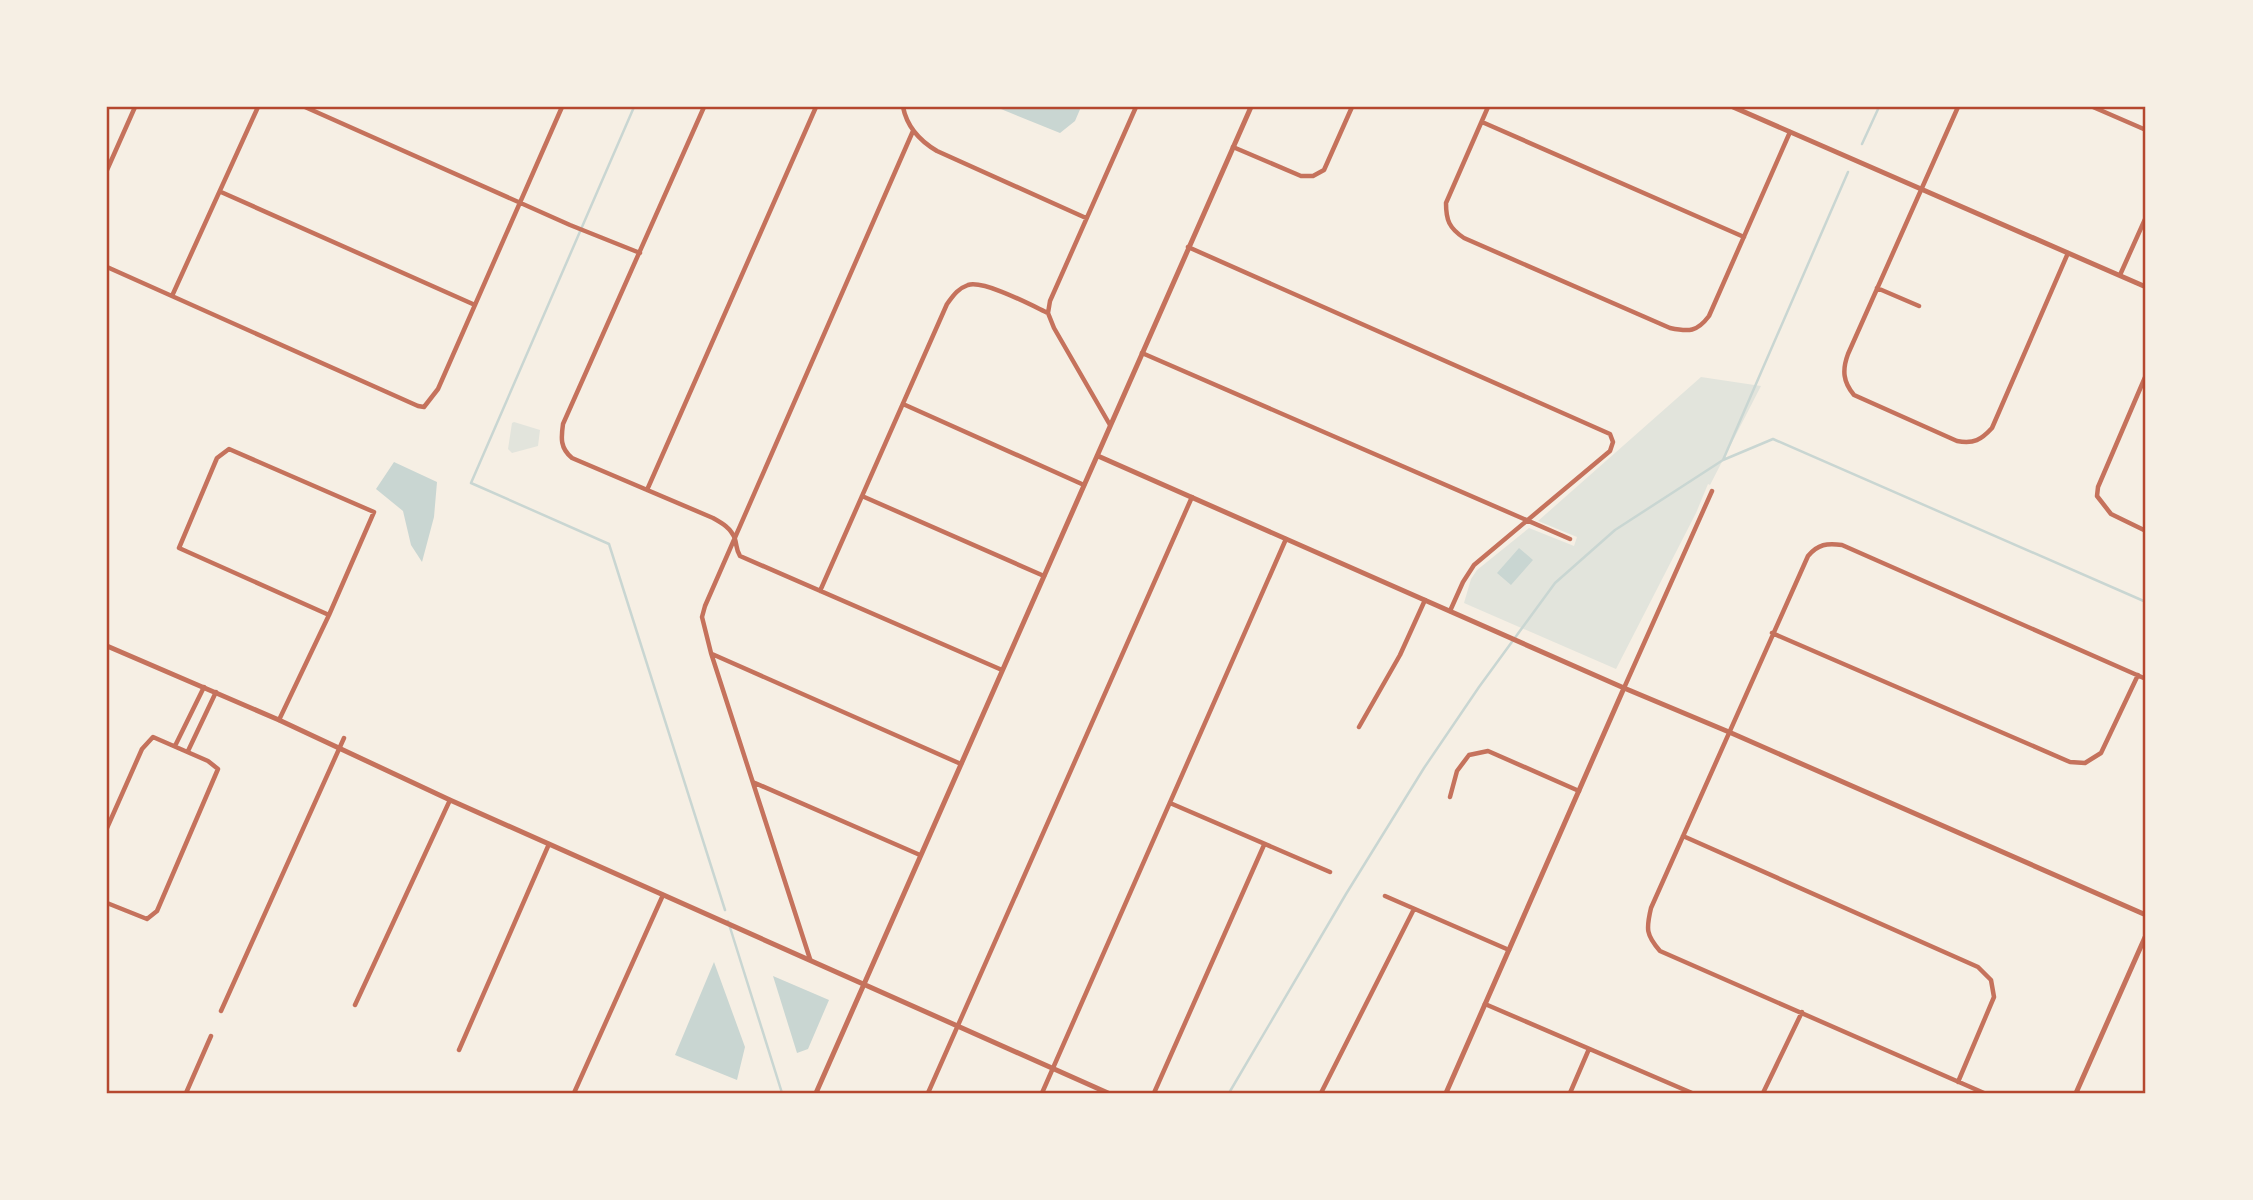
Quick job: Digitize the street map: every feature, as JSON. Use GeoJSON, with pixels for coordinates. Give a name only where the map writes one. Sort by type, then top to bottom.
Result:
{"type":"FeatureCollection","features":[{"type":"Feature","properties":{"kind":"street"},"geometry":{"type":"LineString","coordinates":[[107,170],[135,107]]}},
{"type":"Feature","properties":{"kind":"street"},"geometry":{"type":"LineString","coordinates":[[172,296],[258,107]]}},
{"type":"Feature","properties":{"kind":"street"},"geometry":{"type":"LineString","coordinates":[[304,107],[570,225],[640,253]]}},
{"type":"Feature","properties":{"kind":"street"},"geometry":{"type":"LineString","coordinates":[[107,267],[424,407],[438,390],[562,107]]}},
{"type":"Feature","properties":{"kind":"street"},"geometry":{"type":"LineString","coordinates":[[704,107],[563,424],[562,444],[565,452],[572,458],[713,518],[727,527],[735,538],[736,550],[740,556],[1002,670]]}},
{"type":"Feature","properties":{"kind":"street"},"geometry":{"type":"LineString","coordinates":[[647,490],[816,107]]}},
{"type":"Feature","properties":{"kind":"street"},"geometry":{"type":"LineString","coordinates":[[903,107],[905,115],[923,143],[937,152],[1086,218]]}},
{"type":"Feature","properties":{"kind":"street"},"geometry":{"type":"LineString","coordinates":[[1111,426],[1048,313],[1050,301],[1136,107]]}},
{"type":"Feature","properties":{"kind":"street"},"geometry":{"type":"LineString","coordinates":[[816,1093],[1251,107]]}},
{"type":"Feature","properties":{"kind":"street"},"geometry":{"type":"LineString","coordinates":[[1233,147],[1301,176],[1313,176],[1324,170],[1352,107]]}},
{"type":"Feature","properties":{"kind":"street"},"geometry":{"type":"LineString","coordinates":[[1488,107],[1446,202],[1446,220],[1453,231],[1670,328],[1686,331],[1701,326],[1709,316],[1790,132]]}},
{"type":"Feature","properties":{"kind":"street"},"geometry":{"type":"LineString","coordinates":[[1733,107],[2146,287]]}},
{"type":"Feature","properties":{"kind":"street"},"geometry":{"type":"LineString","coordinates":[[1958,107],[1843,367],[1846,385],[1854,395],[1957,442],[1970,444],[1983,438],[1992,428],[2068,253]]}},
{"type":"Feature","properties":{"kind":"street"},"geometry":{"type":"LineString","coordinates":[[2093,107],[2146,130]]}},
{"type":"Feature","properties":{"kind":"street"},"geometry":{"type":"LineString","coordinates":[[1482,121],[1744,237]]}},
{"type":"Feature","properties":{"kind":"street"},"geometry":{"type":"LineString","coordinates":[[810,959],[711,653],[702,617],[914,131]]}},
{"type":"Feature","properties":{"kind":"street"},"geometry":{"type":"LineString","coordinates":[[220,192],[475,305]]}},
{"type":"Feature","properties":{"kind":"street"},"geometry":{"type":"LineString","coordinates":[[2120,275],[2146,217]]}},
{"type":"Feature","properties":{"kind":"street"},"geometry":{"type":"LineString","coordinates":[[1188,247],[1610,434],[1613,442],[1610,451],[1474,565],[1450,611]]}},
{"type":"Feature","properties":{"kind":"street"},"geometry":{"type":"LineString","coordinates":[[820,591],[947,304],[957,290],[970,284],[984,286],[1048,313]]}},
{"type":"Feature","properties":{"kind":"street"},"geometry":{"type":"LineString","coordinates":[[1877,288],[1919,306]]}},
{"type":"Feature","properties":{"kind":"street"},"geometry":{"type":"LineString","coordinates":[[1142,353],[1570,539]]}},
{"type":"Feature","properties":{"kind":"street"},"geometry":{"type":"LineString","coordinates":[[2146,375],[2098,486],[2097,495],[2111,514],[2146,531]]}},
{"type":"Feature","properties":{"kind":"street"},"geometry":{"type":"LineString","coordinates":[[903,404],[1084,485]]}},
{"type":"Feature","properties":{"kind":"street"},"geometry":{"type":"LineString","coordinates":[[279,720],[329,615],[374,512],[229,449],[217,458],[179,548],[329,615]]}},
{"type":"Feature","properties":{"kind":"street"},"geometry":{"type":"LineString","coordinates":[[1098,456],[2146,915]]}},
{"type":"Feature","properties":{"kind":"street"},"geometry":{"type":"LineString","coordinates":[[1446,1093],[1712,491]]}},
{"type":"Feature","properties":{"kind":"street"},"geometry":{"type":"LineString","coordinates":[[862,496],[1044,576]]}},
{"type":"Feature","properties":{"kind":"street"},"geometry":{"type":"LineString","coordinates":[[928,1093],[1192,497]]}},
{"type":"Feature","properties":{"kind":"street"},"geometry":{"type":"LineString","coordinates":[[1042,1093],[1286,539]]}},
{"type":"Feature","properties":{"kind":"street"},"geometry":{"type":"LineString","coordinates":[[1984,1093],[1660,951],[1650,939],[1647,924],[1651,908],[1772,633],[1808,556],[1815,548],[1829,543],[1842,545],[2146,679]]}},
{"type":"Feature","properties":{"kind":"street"},"geometry":{"type":"LineString","coordinates":[[1359,727],[1400,655],[1425,600]]}},
{"type":"Feature","properties":{"kind":"street"},"geometry":{"type":"LineString","coordinates":[[1772,633],[2070,762],[2085,763],[2101,752],[2138,675]]}},
{"type":"Feature","properties":{"kind":"street"},"geometry":{"type":"LineString","coordinates":[[107,646],[279,720],[450,800],[1108,1093]]}},
{"type":"Feature","properties":{"kind":"street"},"geometry":{"type":"LineString","coordinates":[[711,653],[961,764]]}},
{"type":"Feature","properties":{"kind":"street"},"geometry":{"type":"LineString","coordinates":[[175,746],[204,687]]}},
{"type":"Feature","properties":{"kind":"street"},"geometry":{"type":"LineString","coordinates":[[188,751],[216,692]]}},
{"type":"Feature","properties":{"kind":"street"},"geometry":{"type":"LineString","coordinates":[[107,828],[142,749],[153,737],[188,751],[218,769],[158,911],[146,919],[107,903]]}},
{"type":"Feature","properties":{"kind":"street"},"geometry":{"type":"LineString","coordinates":[[222,1010],[344,738]]}},
{"type":"Feature","properties":{"kind":"street"},"geometry":{"type":"LineString","coordinates":[[1450,797],[1457,771],[1469,755],[1488,751],[1579,790]]}},
{"type":"Feature","properties":{"kind":"street"},"geometry":{"type":"LineString","coordinates":[[755,783],[920,855]]}},
{"type":"Feature","properties":{"kind":"street"},"geometry":{"type":"LineString","coordinates":[[355,1004],[450,800]]}},
{"type":"Feature","properties":{"kind":"street"},"geometry":{"type":"LineString","coordinates":[[1170,803],[1330,872]]}},
{"type":"Feature","properties":{"kind":"street"},"geometry":{"type":"LineString","coordinates":[[1683,836],[1978,967],[1991,980],[1994,997],[1958,1082]]}},
{"type":"Feature","properties":{"kind":"street"},"geometry":{"type":"LineString","coordinates":[[459,1050],[550,843]]}},
{"type":"Feature","properties":{"kind":"street"},"geometry":{"type":"LineString","coordinates":[[1154,1093],[1264,845]]}},
{"type":"Feature","properties":{"kind":"street"},"geometry":{"type":"LineString","coordinates":[[574,1093],[663,895]]}},
{"type":"Feature","properties":{"kind":"street"},"geometry":{"type":"LineString","coordinates":[[1385,896],[1509,950]]}},
{"type":"Feature","properties":{"kind":"street"},"geometry":{"type":"LineString","coordinates":[[1321,1093],[1414,909]]}},
{"type":"Feature","properties":{"kind":"street"},"geometry":{"type":"LineString","coordinates":[[2076,1093],[2146,935]]}},
{"type":"Feature","properties":{"kind":"street"},"geometry":{"type":"LineString","coordinates":[[1485,1004],[1692,1093]]}},
{"type":"Feature","properties":{"kind":"street"},"geometry":{"type":"LineString","coordinates":[[1763,1093],[1802,1012]]}},
{"type":"Feature","properties":{"kind":"street"},"geometry":{"type":"LineString","coordinates":[[186,1093],[211,1036]]}},
{"type":"Feature","properties":{"kind":"street"},"geometry":{"type":"LineString","coordinates":[[1570,1093],[1589,1049]]}},
{"type":"Feature","properties":{"kind":"shaded area"},"geometry":{"type":"Polygon","coordinates":[[[996,107],[1081,107],[1075,121],[1060,133],[996,107]]]}},
{"type":"Feature","properties":{"kind":"shaded area"},"geometry":{"type":"Polygon","coordinates":[[[1701,377],[1761,386],[1710,485],[1708,484],[1696,513],[1616,669],[1464,603],[1471,579],[1477,570],[1529,528],[1574,546],[1577,537],[1538,521],[1701,377]]]}},
{"type":"Feature","properties":{"kind":"shaded area"},"geometry":{"type":"Polygon","coordinates":[[[514,422],[540,430],[538,446],[512,453],[508,449],[514,422]]]}},
{"type":"Feature","properties":{"kind":"shaded area"},"geometry":{"type":"Polygon","coordinates":[[[394,462],[437,482],[434,517],[422,562],[411,545],[403,511],[376,489],[394,462]]]}},
{"type":"Feature","properties":{"kind":"shaded area"},"geometry":{"type":"Polygon","coordinates":[[[1519,548],[1533,560],[1511,585],[1497,573],[1519,548]]]}},
{"type":"Feature","properties":{"kind":"shaded area"},"geometry":{"type":"Polygon","coordinates":[[[714,962],[745,1047],[737,1080],[675,1055],[714,962]]]}},
{"type":"Feature","properties":{"kind":"shaded area"},"geometry":{"type":"Polygon","coordinates":[[[773,976],[829,1000],[808,1049],[797,1053],[773,976]]]}},
{"type":"Feature","properties":{"kind":"waterway"},"geometry":{"type":"LineString","coordinates":[[634,107],[471,483],[609,544],[725,910]]}},
{"type":"Feature","properties":{"kind":"waterway"},"geometry":{"type":"LineString","coordinates":[[1862,144],[1879,107]]}},
{"type":"Feature","properties":{"kind":"waterway"},"geometry":{"type":"LineString","coordinates":[[1723,460],[1848,172]]}},
{"type":"Feature","properties":{"kind":"waterway"},"geometry":{"type":"LineString","coordinates":[[1229,1093],[1424,768],[1555,583],[1615,530],[1723,460],[1773,439],[2146,602]]}},
{"type":"Feature","properties":{"kind":"waterway"},"geometry":{"type":"LineString","coordinates":[[728,921],[782,1093]]}}]}
